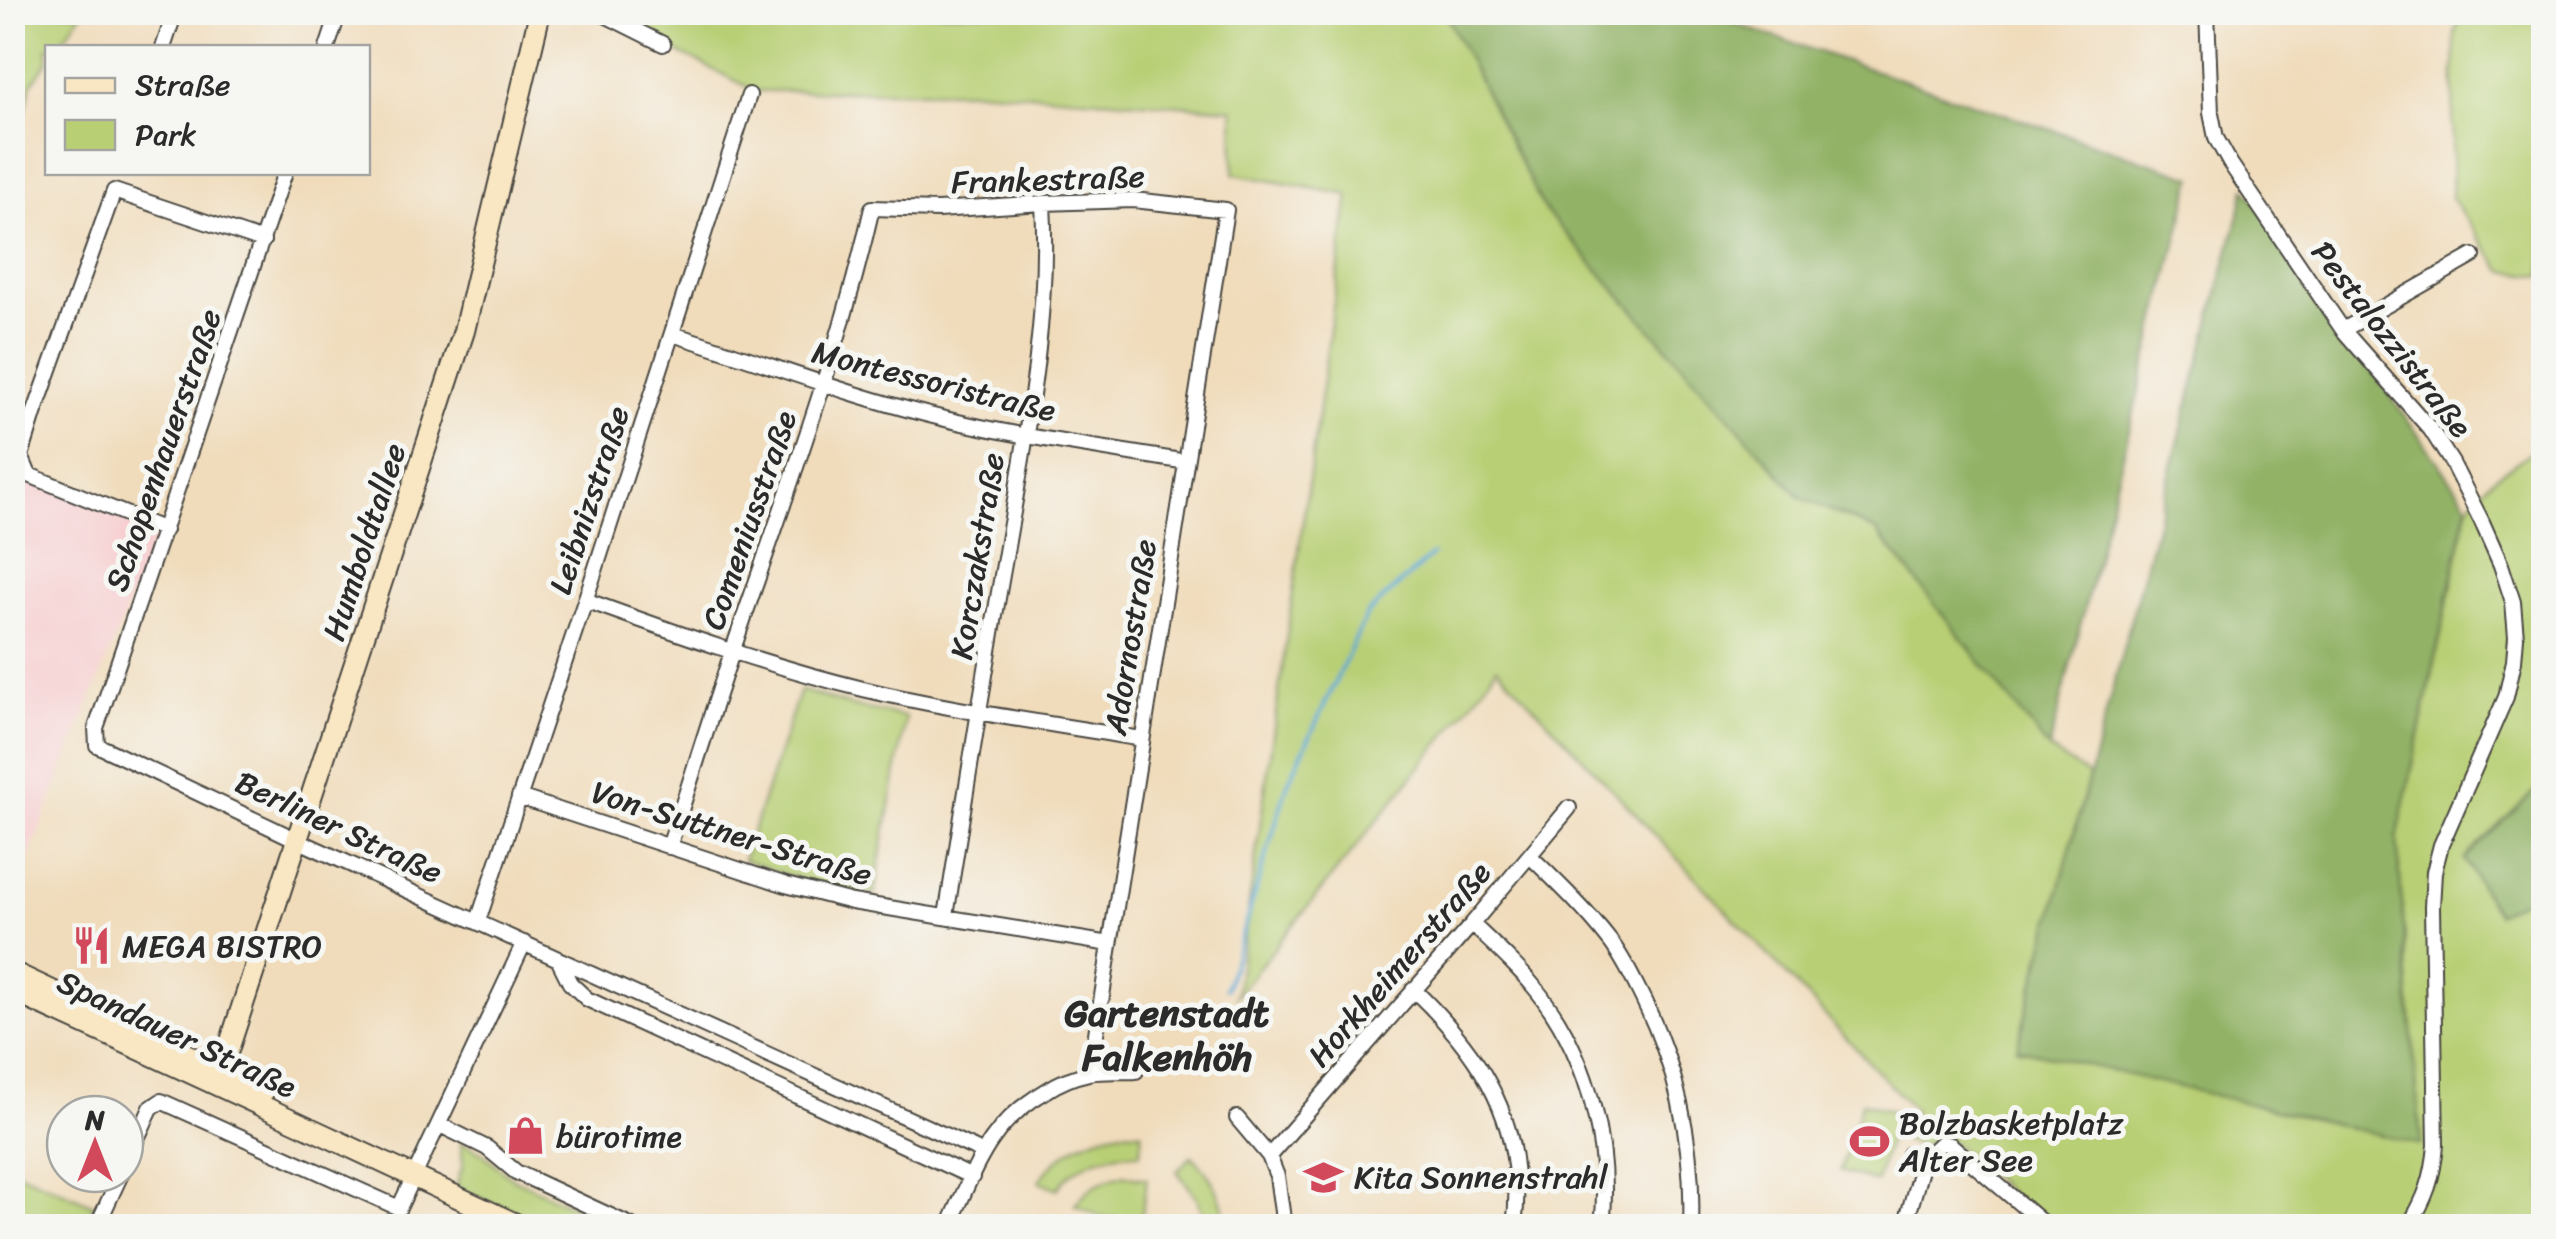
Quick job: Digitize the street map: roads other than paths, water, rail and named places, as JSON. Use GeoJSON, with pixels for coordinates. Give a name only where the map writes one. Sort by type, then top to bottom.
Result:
{"type":"FeatureCollection","features":[{"type":"Feature","properties":{"kind":"street"},"geometry":{"type":"LineString","coordinates":[[164,45],[174,12]]}},
{"type":"Feature","properties":{"kind":"street"},"geometry":{"type":"LineString","coordinates":[[328,45],[338,12]]}},
{"type":"Feature","properties":{"kind":"street","name":"Humboldtallee"},"geometry":{"type":"LineString","coordinates":[[218,1075],[464,332],[540,12]]}},
{"type":"Feature","properties":{"kind":"street"},"geometry":{"type":"LineString","coordinates":[[600,12],[663,44]]}},
{"type":"Feature","properties":{"kind":"street","name":"Pestalozzistraße"},"geometry":{"type":"LineString","coordinates":[[2209,13],[2211,113],[2216,138],[2342,330],[2431,430],[2452,463],[2501,566],[2513,602],[2514,661],[2500,716],[2441,845],[2434,872],[2436,1145],[2434,1173],[2426,1198],[2409,1226]]}},
{"type":"Feature","properties":{"kind":"street","name":"Leibnizstraße"},"geometry":{"type":"LineString","coordinates":[[478,921],[749,95]]}},
{"type":"Feature","properties":{"kind":"street"},"geometry":{"type":"LineString","coordinates":[[119,175],[21,456],[28,475],[165,530]]}},
{"type":"Feature","properties":{"kind":"street","name":"Schopenhauerstraße"},"geometry":{"type":"LineString","coordinates":[[97,745],[96,728],[285,175]]}},
{"type":"Feature","properties":{"kind":"street"},"geometry":{"type":"LineString","coordinates":[[114,191],[262,241]]}},
{"type":"Feature","properties":{"kind":"street","name":"Frankestraße"},"geometry":{"type":"LineString","coordinates":[[872,208],[938,210],[1133,200],[1226,210]]}},
{"type":"Feature","properties":{"kind":"street","name":"Korczakstraße"},"geometry":{"type":"LineString","coordinates":[[946,916],[1025,437],[1044,298],[1043,203]]}},
{"type":"Feature","properties":{"kind":"street","name":"Comeniusstraße"},"geometry":{"type":"LineString","coordinates":[[669,846],[824,385],[872,208]]}},
{"type":"Feature","properties":{"kind":"street","name":"Adornostraße"},"geometry":{"type":"LineString","coordinates":[[1090,1072],[1226,210]]}},
{"type":"Feature","properties":{"kind":"street"},"geometry":{"type":"LineString","coordinates":[[2342,330],[2472,256]]}},
{"type":"Feature","properties":{"kind":"street","name":"Montessoristraße"},"geometry":{"type":"LineString","coordinates":[[672,334],[928,415],[1025,437],[1186,462]]}},
{"type":"Feature","properties":{"kind":"street"},"geometry":{"type":"LineString","coordinates":[[585,600],[733,651],[859,688],[924,703],[1142,739]]}},
{"type":"Feature","properties":{"kind":"street","name":"Berliner Straße"},"geometry":{"type":"LineString","coordinates":[[97,745],[982,1152]]}},
{"type":"Feature","properties":{"kind":"street","name":"Von-Suttner-Straße"},"geometry":{"type":"LineString","coordinates":[[518,796],[852,902],[1110,944]]}},
{"type":"Feature","properties":{"kind":"street","name":"Horkheimerstraße"},"geometry":{"type":"LineString","coordinates":[[1269,1156],[1570,808]]}},
{"type":"Feature","properties":{"kind":"street"},"geometry":{"type":"LineString","coordinates":[[1530,856],[1612,943],[1663,1041],[1682,1105],[1689,1147],[1691,1226]]}},
{"type":"Feature","properties":{"kind":"street"},"geometry":{"type":"LineString","coordinates":[[1472,924],[1542,997],[1580,1068],[1599,1140],[1602,1226]]}},
{"type":"Feature","properties":{"kind":"street"},"geometry":{"type":"LineString","coordinates":[[145,1119],[150,1108],[161,1101],[399,1208],[524,943]]}},
{"type":"Feature","properties":{"kind":"street","name":"Berliner Straße"},"geometry":{"type":"LineString","coordinates":[[558,959],[570,983],[587,998],[972,1177]]}},
{"type":"Feature","properties":{"kind":"street","name":"Spandauer Straße"},"geometry":{"type":"LineString","coordinates":[[12,972],[218,1075]]}},
{"type":"Feature","properties":{"kind":"street"},"geometry":{"type":"LineString","coordinates":[[1413,989],[1458,1036],[1491,1085],[1503,1113],[1514,1159],[1514,1226]]}},
{"type":"Feature","properties":{"kind":"street","name":"Spandauer Straße"},"geometry":{"type":"LineString","coordinates":[[12,990],[275,1096],[316,1132],[520,1226]]}},
{"type":"Feature","properties":{"kind":"street"},"geometry":{"type":"LineString","coordinates":[[949,1226],[982,1152],[1012,1114],[1054,1086],[1090,1072],[1136,1071]]}},
{"type":"Feature","properties":{"kind":"street"},"geometry":{"type":"LineString","coordinates":[[1237,1118],[1269,1156],[1277,1176],[1284,1226]]}},
{"type":"Feature","properties":{"kind":"street"},"geometry":{"type":"LineString","coordinates":[[440,1124],[487,1148],[516,1172],[632,1226]]}},
{"type":"Feature","properties":{"kind":"street"},"geometry":{"type":"LineString","coordinates":[[1905,1226],[1917,1157],[1941,1143],[1951,1145],[2046,1226]]}},
{"type":"Feature","properties":{"kind":"street"},"geometry":{"type":"LineString","coordinates":[[97,1226],[112,1194]]}},
{"type":"Feature","properties":{"kind":"waterway"},"geometry":{"type":"LineString","coordinates":[[1226,988],[1288,783],[1367,614],[1432,555]]}},
{"type":"Feature","properties":{"kind":"place","name":"MEGA BISTRO"},"geometry":{"type":"Point","coordinates":[92,946]}},
{"type":"Feature","properties":{"kind":"place","name":"bürotime"},"geometry":{"type":"Point","coordinates":[526,1136]}},
{"type":"Feature","properties":{"kind":"place","name":"Bolzbasketplatz Alter See"},"geometry":{"type":"Point","coordinates":[1869,1141]}},
{"type":"Feature","properties":{"kind":"place","name":"Kita Sonnenstrahl"},"geometry":{"type":"Point","coordinates":[1324,1177]}},
{"type":"Feature","properties":{"kind":"district","name":"Gartenstadt Falkenhöh"},"geometry":{"type":"Point","coordinates":[1167,1035]}}]}
